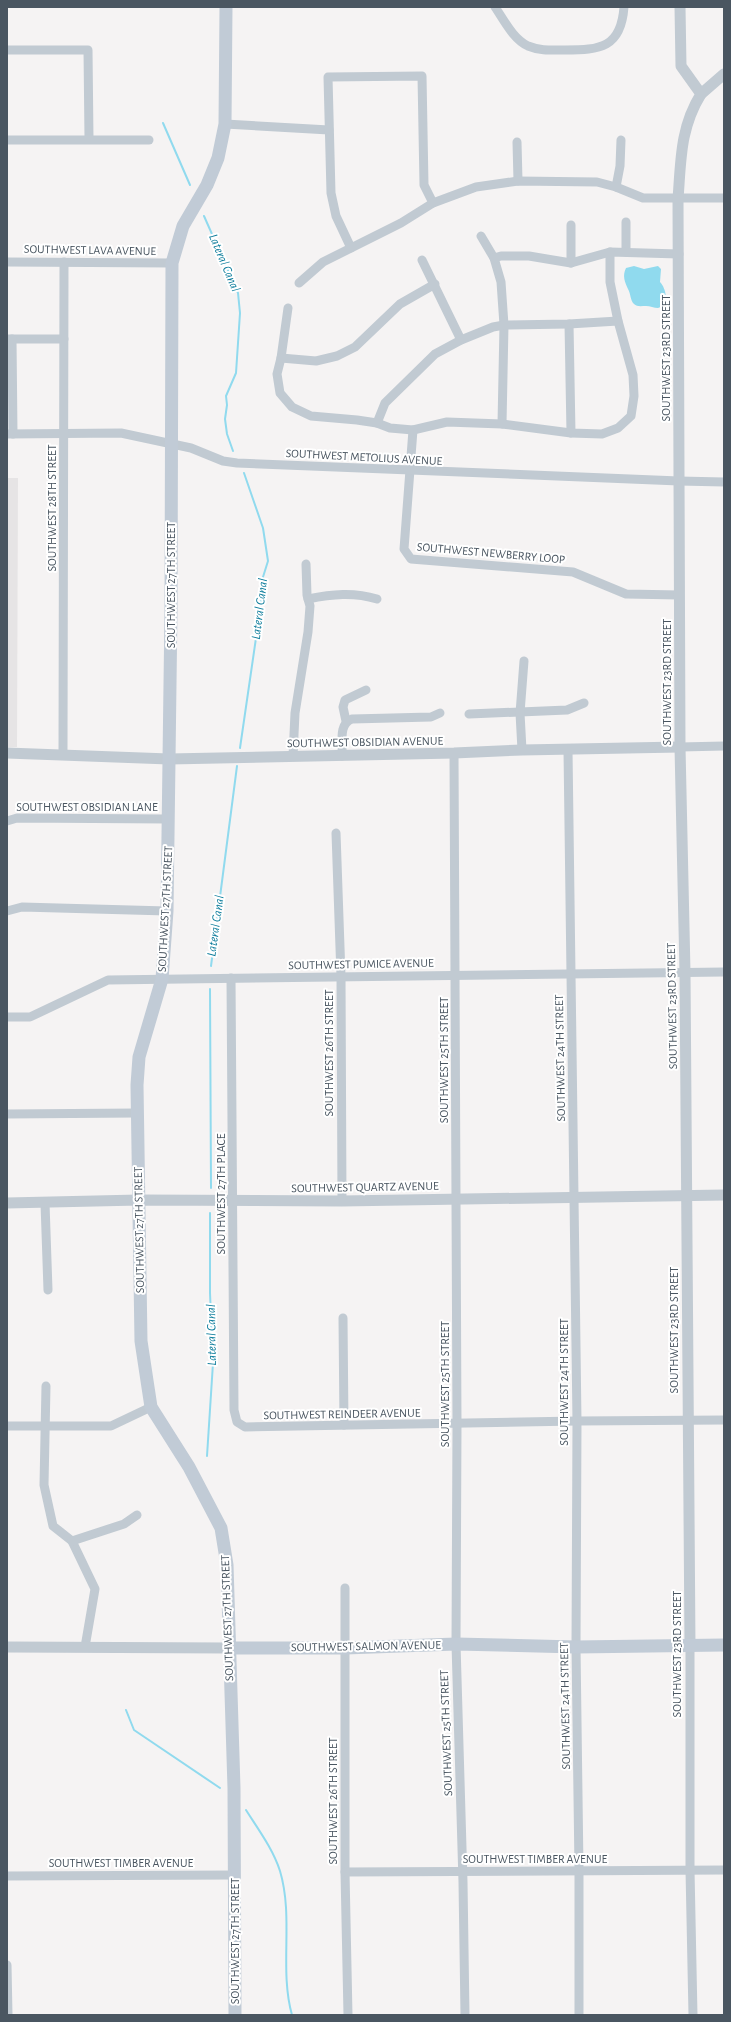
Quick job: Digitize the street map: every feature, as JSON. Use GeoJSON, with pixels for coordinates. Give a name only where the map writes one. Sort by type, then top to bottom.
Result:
{"type":"FeatureCollection","features":[{"type":"Feature","properties":{"kind":"main road","name":"SOUTHWEST 27TH STREET"},"geometry":{"type":"LineString","coordinates":[[226,7],[225,124],[218,158],[207,185],[183,226],[172,263],[172,609],[167,910],[162,979],[139,1057],[137,1114],[140,1341],[151,1407],[189,1467],[221,1528],[227,1565],[234,1875],[235,2015]]}},
{"type":"Feature","properties":{"kind":"main road","name":"SOUTHWEST SALMON AVENUE"},"geometry":{"type":"LineString","coordinates":[[229,1648],[345,1648],[456,1644],[576,1647],[724,1645]]}},
{"type":"Feature","properties":{"kind":"street"},"geometry":{"type":"LineString","coordinates":[[495,7],[517,39],[528,46],[542,50],[592,50],[606,45],[615,37],[623,22],[624,7]]}},
{"type":"Feature","properties":{"kind":"street"},"geometry":{"type":"LineString","coordinates":[[680,7],[681,66],[701,94]]}},
{"type":"Feature","properties":{"kind":"street"},"geometry":{"type":"LineString","coordinates":[[7,50],[88,50],[89,139]]}},
{"type":"Feature","properties":{"kind":"street","name":"SOUTHWEST 23RD STREET"},"geometry":{"type":"LineString","coordinates":[[693,2015],[690,1870],[690,1646],[685,972],[680,747],[678,199],[683,135],[689,115],[701,94],[724,74]]}},
{"type":"Feature","properties":{"kind":"street"},"geometry":{"type":"LineString","coordinates":[[351,248],[336,216],[331,193],[328,77],[422,76],[424,185],[432,203]]}},
{"type":"Feature","properties":{"kind":"street"},"geometry":{"type":"LineString","coordinates":[[225,124],[329,130]]}},
{"type":"Feature","properties":{"kind":"street"},"geometry":{"type":"LineString","coordinates":[[7,140],[149,140]]}},
{"type":"Feature","properties":{"kind":"street"},"geometry":{"type":"LineString","coordinates":[[616,186],[620,166],[621,140]]}},
{"type":"Feature","properties":{"kind":"street"},"geometry":{"type":"LineString","coordinates":[[517,142],[518,181]]}},
{"type":"Feature","properties":{"kind":"street"},"geometry":{"type":"LineString","coordinates":[[299,283],[323,262],[401,223],[432,203],[476,187],[518,181],[596,182],[616,186],[643,198],[724,198]]}},
{"type":"Feature","properties":{"kind":"street"},"geometry":{"type":"LineString","coordinates":[[626,222],[626,252]]}},
{"type":"Feature","properties":{"kind":"street"},"geometry":{"type":"LineString","coordinates":[[571,225],[571,263]]}},
{"type":"Feature","properties":{"kind":"street"},"geometry":{"type":"LineString","coordinates":[[481,236],[494,258],[502,282],[504,325],[502,424]]}},
{"type":"Feature","properties":{"kind":"street"},"geometry":{"type":"LineString","coordinates":[[494,258],[501,256],[529,256],[571,263],[610,252],[679,254]]}},
{"type":"Feature","properties":{"kind":"street"},"geometry":{"type":"LineString","coordinates":[[288,308],[281,358],[277,374],[280,393],[292,407],[311,416],[377,423],[390,428],[413,430],[429,428],[447,422],[502,424],[571,433],[602,434],[618,428],[631,416],[634,396],[633,375],[618,321],[610,282],[610,252]]}},
{"type":"Feature","properties":{"kind":"street"},"geometry":{"type":"LineString","coordinates":[[422,260],[461,340]]}},
{"type":"Feature","properties":{"kind":"street","name":"SOUTHWEST LAVA AVENUE"},"geometry":{"type":"LineString","coordinates":[[7,262],[172,263]]}},
{"type":"Feature","properties":{"kind":"street","name":"SOUTHWEST 28TH STREET"},"geometry":{"type":"LineString","coordinates":[[63,754],[64,262]]}},
{"type":"Feature","properties":{"kind":"street"},"geometry":{"type":"LineString","coordinates":[[281,358],[316,361],[337,356],[360,343],[400,304],[435,284]]}},
{"type":"Feature","properties":{"kind":"street"},"geometry":{"type":"LineString","coordinates":[[377,423],[385,403],[436,354],[461,340],[493,327],[504,325],[569,324],[618,321]]}},
{"type":"Feature","properties":{"kind":"street"},"geometry":{"type":"LineString","coordinates":[[569,324],[571,433]]}},
{"type":"Feature","properties":{"kind":"street"},"geometry":{"type":"LineString","coordinates":[[10,434],[10,339],[64,339]]}},
{"type":"Feature","properties":{"kind":"street","name":"SOUTHWEST NEWBERRY LOOP"},"geometry":{"type":"LineString","coordinates":[[413,430],[404,550],[411,559],[573,572],[626,594],[679,595]]}},
{"type":"Feature","properties":{"kind":"street","name":"SOUTHWEST METOLIUS AVENUE"},"geometry":{"type":"LineString","coordinates":[[10,434],[121,433],[171,445],[191,448],[223,461],[237,463],[679,482],[724,482]]}},
{"type":"Feature","properties":{"kind":"street"},"geometry":{"type":"LineString","coordinates":[[294,756],[295,713],[308,632],[310,606],[308,599],[306,564]]}},
{"type":"Feature","properties":{"kind":"street"},"geometry":{"type":"LineString","coordinates":[[308,599],[327,595],[347,594],[377,599]]}},
{"type":"Feature","properties":{"kind":"street"},"geometry":{"type":"LineString","coordinates":[[522,750],[520,713],[524,661]]}},
{"type":"Feature","properties":{"kind":"street"},"geometry":{"type":"LineString","coordinates":[[342,756],[343,728],[346,721],[342,707],[345,700],[366,690]]}},
{"type":"Feature","properties":{"kind":"street"},"geometry":{"type":"LineString","coordinates":[[469,714],[568,710],[584,703]]}},
{"type":"Feature","properties":{"kind":"street"},"geometry":{"type":"LineString","coordinates":[[346,721],[352,718],[431,717],[440,713]]}},
{"type":"Feature","properties":{"kind":"street","name":"SOUTHWEST OBSIDIAN AVENUE"},"geometry":{"type":"LineString","coordinates":[[7,753],[169,759],[724,746]]}},
{"type":"Feature","properties":{"kind":"street","name":"SOUTHWEST 24TH STREET"},"geometry":{"type":"LineString","coordinates":[[568,750],[577,1421],[576,1647],[579,1870],[578,2015]]}},
{"type":"Feature","properties":{"kind":"street","name":"SOUTHWEST 25TH STREET"},"geometry":{"type":"LineString","coordinates":[[454,753],[456,975],[456,1644],[465,2015]]}},
{"type":"Feature","properties":{"kind":"street","name":"SOUTHWEST OBSIDIAN LANE"},"geometry":{"type":"LineString","coordinates":[[7,821],[17,818],[168,819]]}},
{"type":"Feature","properties":{"kind":"street","name":"SOUTHWEST 26TH STREET"},"geometry":{"type":"LineString","coordinates":[[336,832],[341,976],[342,1201]]}},
{"type":"Feature","properties":{"kind":"street"},"geometry":{"type":"LineString","coordinates":[[7,912],[22,907],[167,910]]}},
{"type":"Feature","properties":{"kind":"street","name":"SOUTHWEST PUMICE AVENUE"},"geometry":{"type":"LineString","coordinates":[[7,1017],[30,1017],[108,980],[724,972]]}},
{"type":"Feature","properties":{"kind":"street","name":"SOUTHWEST 27TH PLACE"},"geometry":{"type":"LineString","coordinates":[[231,978],[234,1202],[234,1410]]}},
{"type":"Feature","properties":{"kind":"street"},"geometry":{"type":"LineString","coordinates":[[7,1114],[137,1114]]}},
{"type":"Feature","properties":{"kind":"street","name":"SOUTHWEST QUARTZ AVENUE"},"geometry":{"type":"LineString","coordinates":[[7,1203],[139,1200],[234,1202],[342,1201],[724,1195]]}},
{"type":"Feature","properties":{"kind":"street"},"geometry":{"type":"LineString","coordinates":[[45,1203],[48,1290]]}},
{"type":"Feature","properties":{"kind":"street"},"geometry":{"type":"LineString","coordinates":[[343,1318],[344,1425]]}},
{"type":"Feature","properties":{"kind":"street"},"geometry":{"type":"LineString","coordinates":[[46,1386],[44,1485],[53,1526],[72,1541],[95,1589],[85,1647]]}},
{"type":"Feature","properties":{"kind":"street"},"geometry":{"type":"LineString","coordinates":[[7,1426],[111,1426],[151,1407]]}},
{"type":"Feature","properties":{"kind":"street","name":"SOUTHWEST REINDEER AVENUE"},"geometry":{"type":"LineString","coordinates":[[234,1410],[237,1422],[245,1427],[724,1420]]}},
{"type":"Feature","properties":{"kind":"street"},"geometry":{"type":"LineString","coordinates":[[72,1541],[124,1524],[137,1515]]}},
{"type":"Feature","properties":{"kind":"street","name":"SOUTHWEST 26TH STREET"},"geometry":{"type":"LineString","coordinates":[[345,1588],[348,2015]]}},
{"type":"Feature","properties":{"kind":"street","name":"SOUTHWEST SALMON AVENUE"},"geometry":{"type":"LineString","coordinates":[[7,1647],[229,1648]]}},
{"type":"Feature","properties":{"kind":"street","name":"SOUTHWEST TIMBER AVENUE"},"geometry":{"type":"LineString","coordinates":[[346,1872],[724,1870]]}},
{"type":"Feature","properties":{"kind":"street","name":"SOUTHWEST TIMBER AVENUE"},"geometry":{"type":"LineString","coordinates":[[7,1876],[234,1875]]}},
{"type":"Feature","properties":{"kind":"street"},"geometry":{"type":"LineString","coordinates":[[7,1965],[8,2015]]}},
{"type":"Feature","properties":{"kind":"shaded area"},"geometry":{"type":"Polygon","coordinates":[[[7,478],[18,478],[17,747],[7,747],[7,478]]]}},
{"type":"Feature","properties":{"kind":"water"},"geometry":{"type":"Polygon","coordinates":[[[634,266],[644,269],[658,266],[661,269],[660,282],[664,288],[666,296],[662,306],[658,308],[635,305],[631,299],[624,276],[626,268],[634,266]]]}},
{"type":"Feature","properties":{"kind":"waterway","name":"Lateral Canal"},"geometry":{"type":"LineString","coordinates":[[163,123],[190,185]]}},
{"type":"Feature","properties":{"kind":"waterway","name":"Lateral Canal"},"geometry":{"type":"LineString","coordinates":[[204,216],[238,293],[240,313],[236,373],[226,396],[227,405],[225,419],[227,434],[233,451]]}},
{"type":"Feature","properties":{"kind":"waterway","name":"Lateral Canal"},"geometry":{"type":"LineString","coordinates":[[240,748],[264,583],[263,577],[268,561],[263,528],[244,473]]}},
{"type":"Feature","properties":{"kind":"waterway","name":"Lateral Canal"},"geometry":{"type":"LineString","coordinates":[[211,966],[237,766]]}},
{"type":"Feature","properties":{"kind":"waterway","name":"Lateral Canal"},"geometry":{"type":"LineString","coordinates":[[210,989],[211,1188]]}},
{"type":"Feature","properties":{"kind":"waterway","name":"Lateral Canal"},"geometry":{"type":"LineString","coordinates":[[207,1456],[213,1363],[210,1293],[210,1213]]}},
{"type":"Feature","properties":{"kind":"waterway"},"geometry":{"type":"LineString","coordinates":[[126,1710],[134,1730],[220,1788]]}},
{"type":"Feature","properties":{"kind":"waterway"},"geometry":{"type":"LineString","coordinates":[[246,1810],[265,1839],[280,1871],[286,1907],[286,1962],[288,1998],[292,2015]]}}]}
